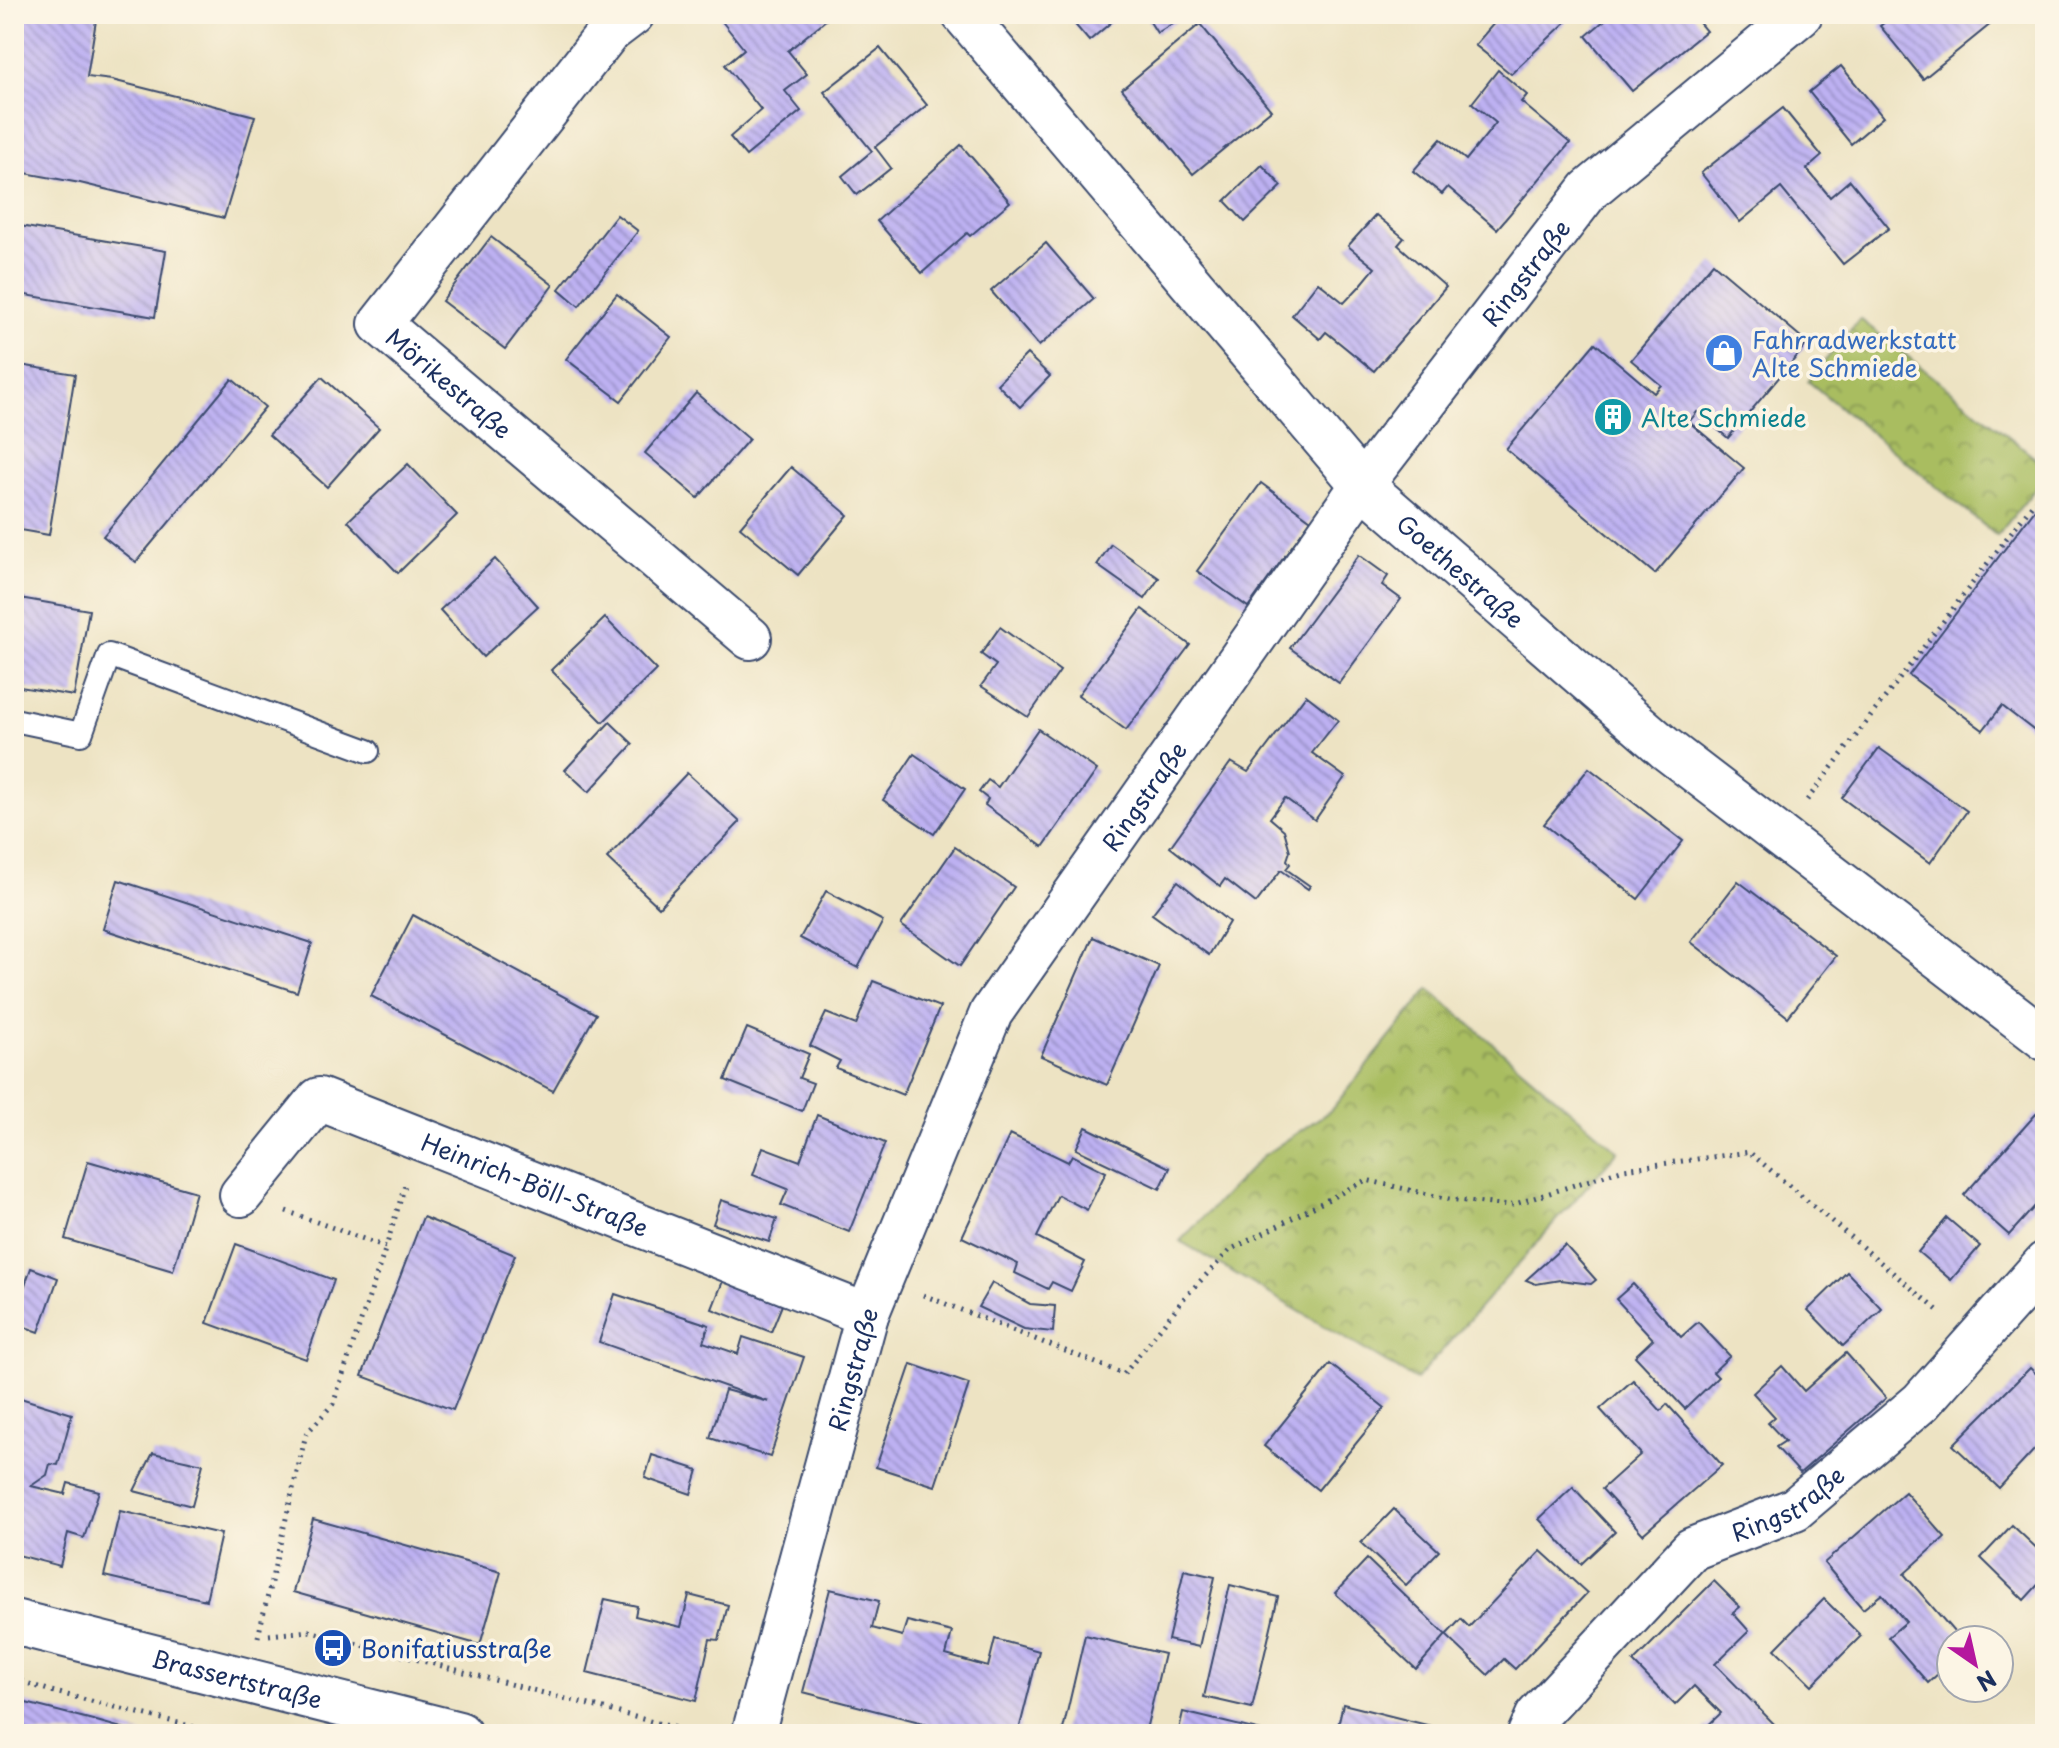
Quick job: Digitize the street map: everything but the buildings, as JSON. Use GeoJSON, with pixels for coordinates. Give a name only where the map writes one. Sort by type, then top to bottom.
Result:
{"type":"FeatureCollection","features":[{"type":"Feature","properties":{"kind":"main road","name":"Brassertstraße"},"geometry":{"type":"LineString","coordinates":[[14,1622],[459,1734]]}},
{"type":"Feature","properties":{"kind":"street","name":"Mörikestraße"},"geometry":{"type":"LineString","coordinates":[[633,14],[608,33],[380,324],[750,638]]}},
{"type":"Feature","properties":{"kind":"street","name":"Goethestraße"},"geometry":{"type":"LineString","coordinates":[[963,14],[1362,485],[1665,748],[2045,1039]]}},
{"type":"Feature","properties":{"kind":"street","name":"Ringstraße"},"geometry":{"type":"LineString","coordinates":[[753,1734],[874,1297],[991,1013],[1362,485],[1589,190],[1801,14]]}},
{"type":"Feature","properties":{"kind":"street","name":"Heinrich-Böll-Straße"},"geometry":{"type":"LineString","coordinates":[[241,1195],[319,1099],[419,1139],[874,1297]]}},
{"type":"Feature","properties":{"kind":"street","name":"Ringstraße"},"geometry":{"type":"LineString","coordinates":[[1529,1734],[1537,1716],[1692,1549],[1795,1509],[1921,1402],[2045,1263]]}},
{"type":"Feature","properties":{"kind":"lane"},"geometry":{"type":"LineString","coordinates":[[14,720],[81,734],[109,655],[368,751]]}},
{"type":"Feature","properties":{"kind":"path"},"geometry":{"type":"LineString","coordinates":[[1781,836],[2045,488]]}},
{"type":"Feature","properties":{"kind":"path"},"geometry":{"type":"LineString","coordinates":[[243,1681],[258,1636],[306,1434],[333,1404],[419,1139]]}},
{"type":"Feature","properties":{"kind":"path"},"geometry":{"type":"LineString","coordinates":[[874,1297],[1124,1374],[1185,1297],[1230,1250],[1366,1180],[1449,1199],[1509,1206],[1624,1169],[1749,1152],[1975,1341]]}},
{"type":"Feature","properties":{"kind":"path"},"geometry":{"type":"LineString","coordinates":[[241,1195],[386,1247]]}},
{"type":"Feature","properties":{"kind":"path"},"geometry":{"type":"LineString","coordinates":[[258,1636],[309,1631],[699,1734]]}},
{"type":"Feature","properties":{"kind":"path"},"geometry":{"type":"LineString","coordinates":[[14,1679],[222,1734]]}},
{"type":"Feature","properties":{"kind":"green space"},"geometry":{"type":"Polygon","coordinates":[[[1860,319],[2045,465],[2045,477],[1997,536],[1808,381],[1860,319]]]}},
{"type":"Feature","properties":{"kind":"green space"},"geometry":{"type":"Polygon","coordinates":[[[1429,989],[1618,1151],[1416,1380],[1180,1241],[1263,1156],[1331,1110],[1429,989]]]}},
{"type":"Feature","properties":{"kind":"place","name":"Fahrradwerkstatt Alte Schmiede"},"geometry":{"type":"Point","coordinates":[1724,353]}},
{"type":"Feature","properties":{"kind":"place","name":"Alte Schmiede"},"geometry":{"type":"Point","coordinates":[1613,417]}},
{"type":"Feature","properties":{"kind":"place","name":"Bonifatiusstraße"},"geometry":{"type":"Point","coordinates":[333,1648]}}]}
